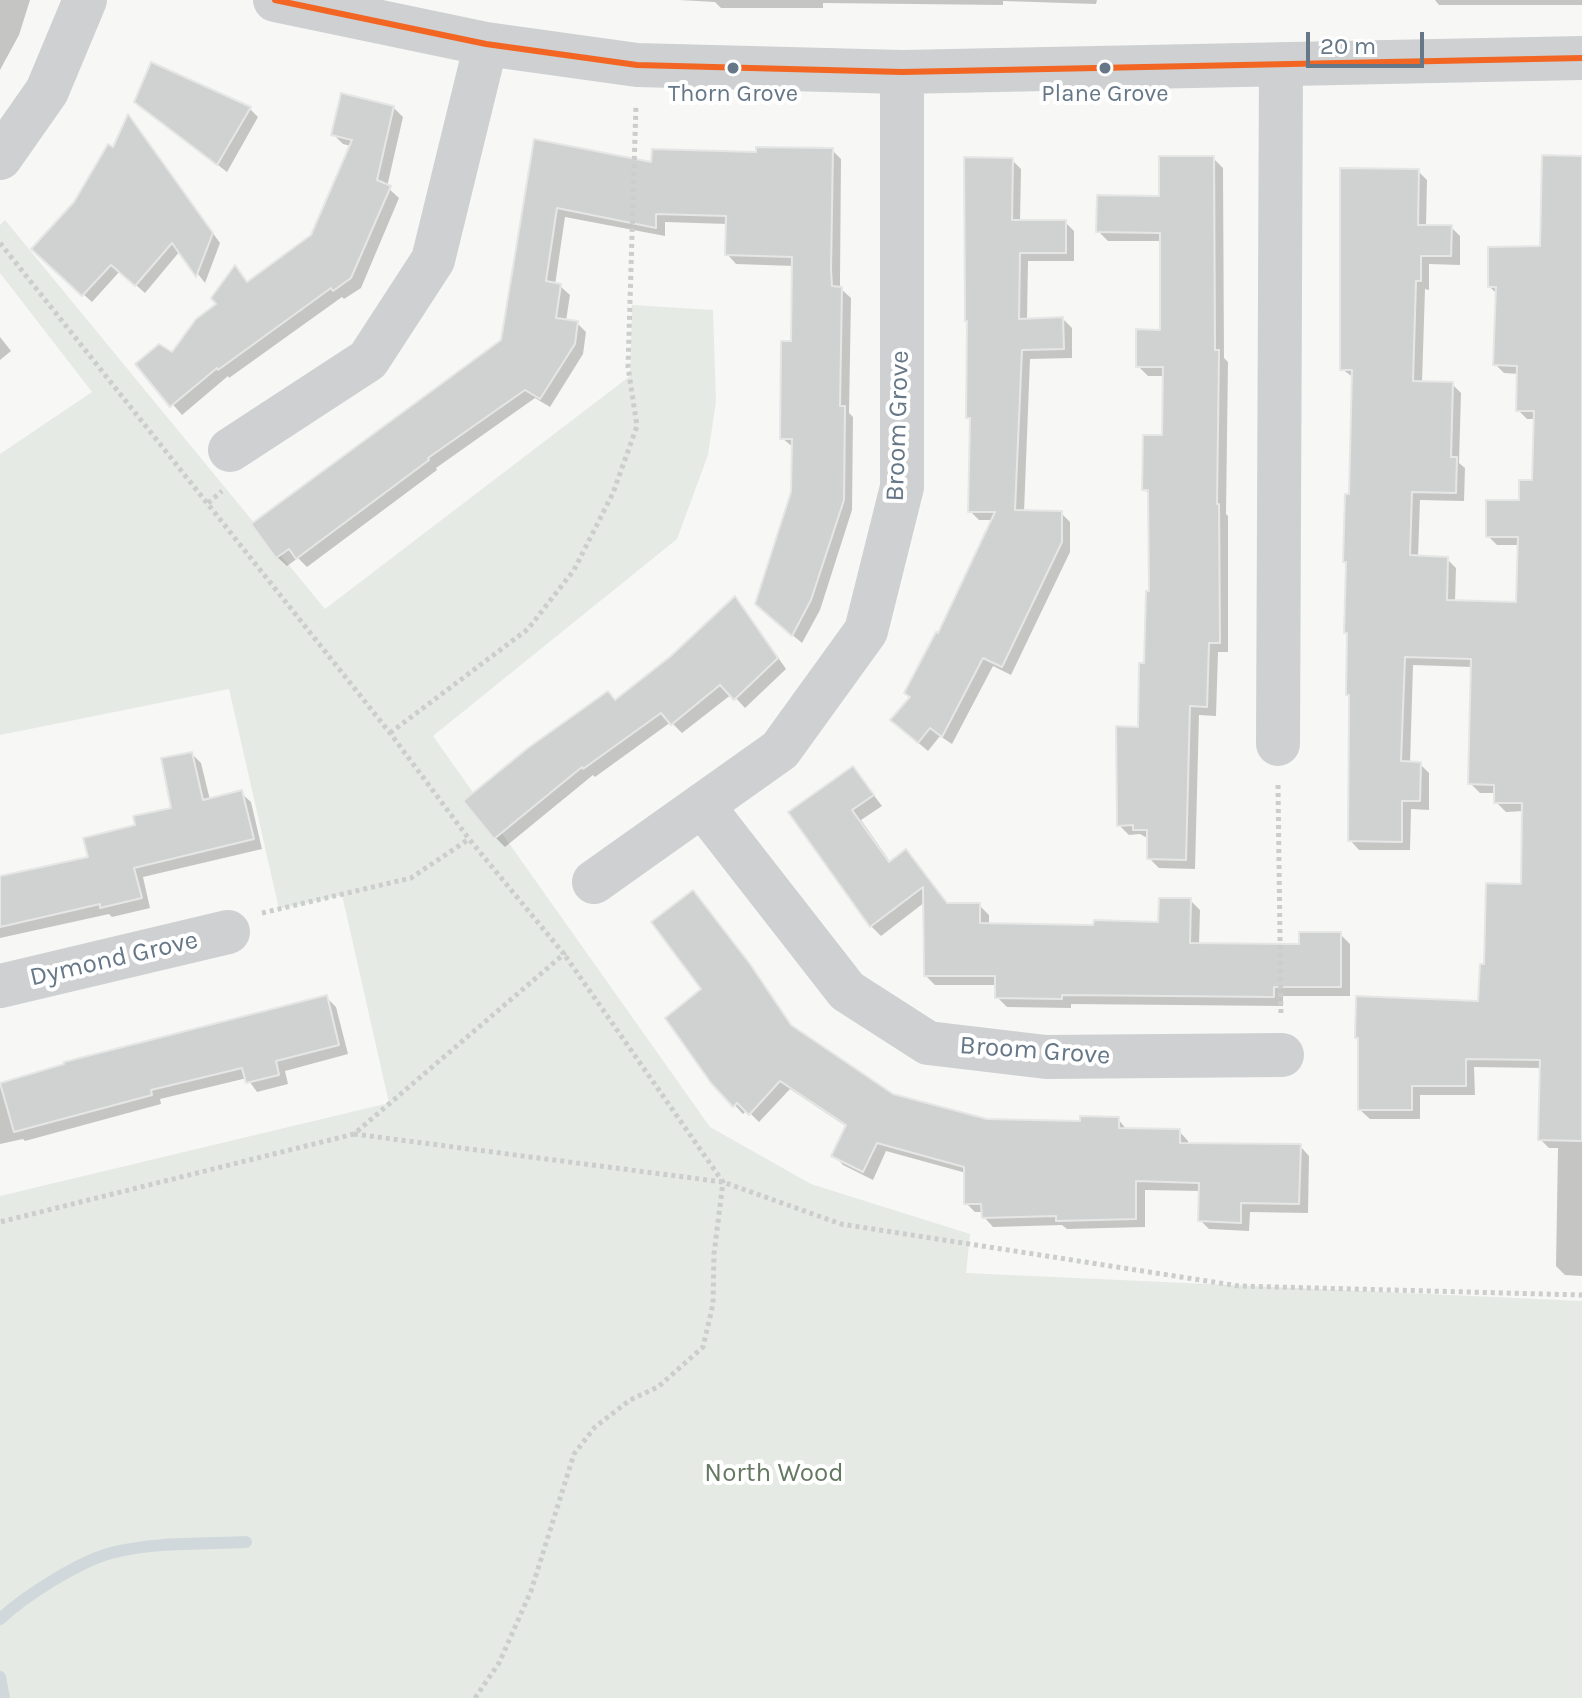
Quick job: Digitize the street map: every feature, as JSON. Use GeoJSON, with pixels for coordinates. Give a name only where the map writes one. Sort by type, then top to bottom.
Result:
{"type":"FeatureCollection","features":[{"type":"Feature","properties":{"kind":"street"},"geometry":{"type":"LineString","coordinates":[[0,158],[47,91],[85,0]]}},
{"type":"Feature","properties":{"kind":"street"},"geometry":{"type":"LineString","coordinates":[[275,0],[486,44],[637,65],[902,72],[1582,58]]}},
{"type":"Feature","properties":{"kind":"street"},"geometry":{"type":"LineString","coordinates":[[230,450],[368,360],[433,260],[486,44]]}},
{"type":"Feature","properties":{"kind":"street"},"geometry":{"type":"LineString","coordinates":[[1278,744],[1281,64]]}},
{"type":"Feature","properties":{"kind":"street","name":"Broom Grove"},"geometry":{"type":"LineString","coordinates":[[594,882],[780,750],[866,631],[902,487],[902,72]]}},
{"type":"Feature","properties":{"kind":"street","name":"Broom Grove"},"geometry":{"type":"LineString","coordinates":[[702,805],[847,991],[928,1043],[1046,1057],[1282,1055]]}},
{"type":"Feature","properties":{"kind":"street","name":"Dymond Grove"},"geometry":{"type":"LineString","coordinates":[[0,986],[228,932]]}},
{"type":"Feature","properties":{"kind":"path"},"geometry":{"type":"LineString","coordinates":[[390,733],[528,629],[574,570],[613,493],[637,426],[628,367],[637,65]]}},
{"type":"Feature","properties":{"kind":"path"},"geometry":{"type":"LineString","coordinates":[[0,243],[390,733],[469,839],[564,954],[723,1182],[714,1254],[713,1304],[703,1347],[658,1387],[630,1400],[595,1427],[574,1454],[531,1591],[499,1663],[475,1698]]}},
{"type":"Feature","properties":{"kind":"path"},"geometry":{"type":"LineString","coordinates":[[1278,744],[1282,1055]]}},
{"type":"Feature","properties":{"kind":"path"},"geometry":{"type":"LineString","coordinates":[[228,932],[240,918],[411,878],[469,839]]}},
{"type":"Feature","properties":{"kind":"path"},"geometry":{"type":"LineString","coordinates":[[354,1134],[564,954]]}},
{"type":"Feature","properties":{"kind":"path"},"geometry":{"type":"LineString","coordinates":[[0,1222],[354,1134],[723,1182],[841,1224],[1239,1286],[1582,1295]]}},
{"type":"Feature","properties":{"kind":"green space","name":"North Wood"},"geometry":{"type":"Polygon","coordinates":[[[5,220],[325,609],[630,376],[632,305],[713,310],[716,402],[708,455],[677,539],[433,736],[710,1127],[811,1184],[970,1234],[966,1273],[1582,1301],[1582,1698],[0,1698],[0,1196],[389,1103],[342,895],[279,909],[229,689],[0,735],[0,454],[92,392],[0,273],[0,225],[5,220]]]}},
{"type":"Feature","properties":{"kind":"building"},"geometry":{"type":"Polygon","coordinates":[[[151,62],[251,107],[217,165],[134,102],[151,62]]]}},
{"type":"Feature","properties":{"kind":"building"},"geometry":{"type":"Polygon","coordinates":[[[341,93],[394,106],[377,180],[391,186],[351,278],[333,291],[331,288],[217,368],[170,407],[135,364],[159,344],[172,352],[196,319],[216,304],[211,298],[235,265],[247,282],[311,235],[352,140],[331,135],[341,93]]]}},
{"type":"Feature","properties":{"kind":"building"},"geometry":{"type":"Polygon","coordinates":[[[128,114],[213,233],[196,277],[172,243],[135,286],[111,265],[82,296],[31,249],[74,202],[108,144],[113,147],[128,114]]]}},
{"type":"Feature","properties":{"kind":"building"},"geometry":{"type":"Polygon","coordinates":[[[534,139],[651,162],[652,149],[756,152],[756,147],[833,148],[831,270],[832,286],[842,287],[840,406],[845,406],[844,500],[811,600],[792,636],[755,604],[791,492],[792,439],[780,439],[781,341],[791,341],[792,257],[725,255],[726,216],[656,214],[656,228],[557,208],[546,281],[561,284],[556,318],[578,321],[575,344],[540,399],[525,390],[428,458],[296,559],[289,549],[276,558],[251,524],[501,340],[534,139]]]}},
{"type":"Feature","properties":{"kind":"building"},"geometry":{"type":"Polygon","coordinates":[[[1542,155],[1582,156],[1582,1141],[1538,1140],[1540,1060],[1466,1059],[1466,1086],[1412,1086],[1412,1110],[1358,1110],[1358,1038],[1355,1038],[1356,996],[1478,1001],[1480,964],[1484,964],[1486,883],[1521,884],[1522,803],[1494,803],[1494,785],[1468,784],[1471,659],[1405,657],[1401,761],[1421,762],[1420,801],[1402,801],[1402,842],[1348,841],[1349,695],[1346,695],[1347,633],[1344,633],[1346,562],[1343,562],[1345,494],[1349,494],[1352,370],[1340,370],[1340,168],[1419,169],[1418,225],[1452,225],[1451,256],[1421,256],[1421,281],[1416,281],[1413,381],[1453,382],[1451,457],[1457,457],[1456,493],[1412,492],[1410,555],[1448,557],[1447,600],[1516,602],[1518,537],[1486,537],[1486,500],[1519,500],[1519,480],[1532,480],[1534,411],[1516,411],[1517,366],[1493,365],[1496,287],[1488,287],[1488,247],[1540,246],[1542,155]]]}},
{"type":"Feature","properties":{"kind":"building"},"geometry":{"type":"Polygon","coordinates":[[[1159,156],[1214,156],[1215,350],[1219,350],[1217,504],[1220,643],[1209,643],[1207,707],[1190,706],[1186,860],[1147,859],[1147,830],[1133,830],[1133,825],[1117,826],[1116,726],[1138,727],[1139,663],[1144,663],[1146,591],[1149,591],[1148,490],[1142,490],[1143,435],[1162,435],[1163,367],[1136,367],[1136,329],[1160,330],[1160,233],[1096,232],[1097,195],[1159,196],[1159,156]]]}},
{"type":"Feature","properties":{"kind":"building"},"geometry":{"type":"Polygon","coordinates":[[[964,157],[1013,158],[1012,220],[1066,220],[1066,253],[1020,253],[1019,319],[1063,317],[1064,349],[1022,350],[1015,510],[1062,511],[1062,542],[1002,667],[983,658],[942,737],[930,728],[918,743],[890,720],[910,697],[904,693],[938,633],[995,512],[968,512],[970,418],[966,418],[964,157]]]}},
{"type":"Feature","properties":{"kind":"building"},"geometry":{"type":"Polygon","coordinates":[[[735,596],[778,658],[734,700],[720,685],[671,725],[661,713],[582,767],[494,839],[463,801],[528,748],[608,691],[615,700],[671,656],[735,596]]]}},
{"type":"Feature","properties":{"kind":"building"},"geometry":{"type":"Polygon","coordinates":[[[192,752],[203,800],[242,790],[254,839],[134,868],[142,898],[100,908],[100,904],[0,927],[0,876],[88,857],[83,838],[135,825],[133,816],[171,808],[161,758],[192,752]]]}},
{"type":"Feature","properties":{"kind":"building"},"geometry":{"type":"Polygon","coordinates":[[[853,766],[874,795],[852,810],[889,862],[906,849],[947,903],[980,903],[980,923],[1093,925],[1094,920],[1158,922],[1159,898],[1191,898],[1190,943],[1299,944],[1299,932],[1341,932],[1341,987],[1274,987],[1274,997],[1062,995],[1062,999],[995,998],[995,976],[924,976],[923,887],[870,927],[788,812],[853,766]]]}},
{"type":"Feature","properties":{"kind":"building"},"geometry":{"type":"Polygon","coordinates":[[[693,890],[750,964],[791,1025],[893,1094],[987,1119],[1080,1121],[1080,1116],[1119,1117],[1119,1128],[1180,1129],[1180,1143],[1301,1144],[1299,1204],[1241,1203],[1241,1223],[1198,1221],[1199,1183],[1136,1181],[1136,1219],[1056,1221],[1056,1216],[982,1218],[981,1204],[964,1204],[964,1167],[877,1143],[863,1172],[831,1156],[846,1125],[780,1081],[749,1115],[737,1103],[733,1107],[711,1083],[665,1018],[701,989],[651,922],[693,890]]]}},
{"type":"Feature","properties":{"kind":"building"},"geometry":{"type":"Polygon","coordinates":[[[327,995],[339,1045],[276,1061],[279,1075],[246,1083],[242,1068],[151,1090],[152,1095],[14,1132],[0,1083],[64,1062],[327,995]]]}},
{"type":"Feature","properties":{"kind":"waterway"},"geometry":{"type":"LineString","coordinates":[[0,1619],[52,1581],[98,1557],[127,1549],[161,1545],[246,1542]]}},
{"type":"Feature","properties":{"kind":"waterway"},"geometry":{"type":"LineString","coordinates":[[0,1677],[4,1698]]}},
{"type":"Feature","properties":{"kind":"transit line"},"geometry":{"type":"LineString","coordinates":[[275,0],[486,44],[637,65],[902,72],[1582,58]]}},
{"type":"Feature","properties":{"kind":"place","name":"Thorn Grove"},"geometry":{"type":"Point","coordinates":[733,68]}},
{"type":"Feature","properties":{"kind":"place","name":"Plane Grove"},"geometry":{"type":"Point","coordinates":[1105,68]}}]}
